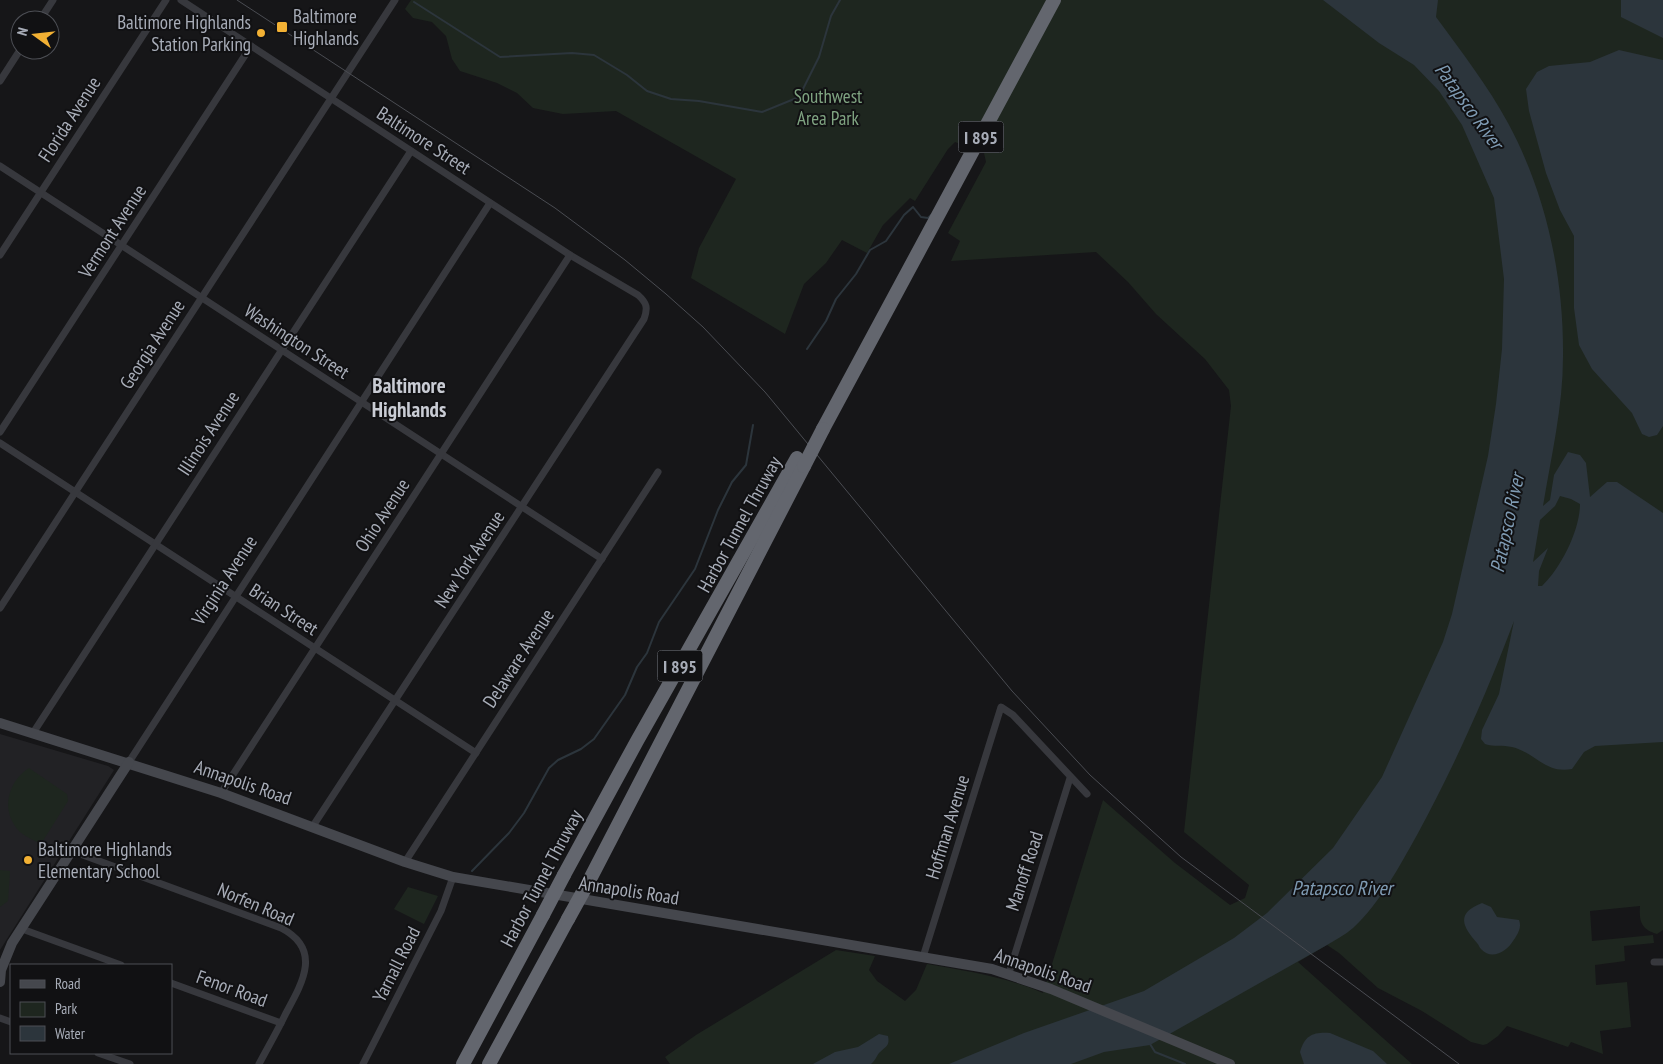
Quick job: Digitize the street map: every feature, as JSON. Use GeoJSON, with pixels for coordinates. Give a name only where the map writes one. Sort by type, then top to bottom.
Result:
{"type":"FeatureCollection","features":[{"type":"Feature","properties":{"kind":"highway","name":"Harbor Tunnel Thruway"},"geometry":{"type":"LineString","coordinates":[[903,272],[1044,0]]}},
{"type":"Feature","properties":{"kind":"highway","name":"Harbor Tunnel Thruway"},"geometry":{"type":"LineString","coordinates":[[490,1064],[588,881],[820,425],[1054,0]]}},
{"type":"Feature","properties":{"kind":"highway","name":"Harbor Tunnel Thruway"},"geometry":{"type":"LineString","coordinates":[[463,1064],[637,741],[801,462]]}},
{"type":"Feature","properties":{"kind":"main road","name":"Annapolis Road"},"geometry":{"type":"LineString","coordinates":[[0,723],[222,792],[405,862],[453,877],[1009,973],[1081,1001],[1230,1064]]}},
{"type":"Feature","properties":{"kind":"main road","name":"Virginia Avenue"},"geometry":{"type":"LineString","coordinates":[[0,982],[0,970],[7,953],[129,762]]}},
{"type":"Feature","properties":{"kind":"street","name":"Florida Avenue"},"geometry":{"type":"LineString","coordinates":[[0,255],[166,0]]}},
{"type":"Feature","properties":{"kind":"street","name":"Baltimore Street"},"geometry":{"type":"LineString","coordinates":[[181,0],[570,255],[638,295],[646,303],[646,307]]}},
{"type":"Feature","properties":{"kind":"street","name":"Georgia Avenue"},"geometry":{"type":"LineString","coordinates":[[0,608],[396,0]]}},
{"type":"Feature","properties":{"kind":"street","name":"Vermont Avenue"},"geometry":{"type":"LineString","coordinates":[[0,432],[251,46]]}},
{"type":"Feature","properties":{"kind":"street"},"geometry":{"type":"LineString","coordinates":[[0,81],[14,60]]}},
{"type":"Feature","properties":{"kind":"street","name":"Illinois Avenue"},"geometry":{"type":"LineString","coordinates":[[33,733],[411,151]]}},
{"type":"Feature","properties":{"kind":"street","name":"Washington Street"},"geometry":{"type":"LineString","coordinates":[[0,166],[602,559]]}},
{"type":"Feature","properties":{"kind":"street","name":"Virginia Avenue"},"geometry":{"type":"LineString","coordinates":[[129,762],[490,203]]}},
{"type":"Feature","properties":{"kind":"street","name":"Ohio Avenue"},"geometry":{"type":"LineString","coordinates":[[222,792],[570,255]]}},
{"type":"Feature","properties":{"kind":"street","name":"New York Avenue"},"geometry":{"type":"LineString","coordinates":[[313,826],[644,319],[646,307]]}},
{"type":"Feature","properties":{"kind":"street","name":"Brian Street"},"geometry":{"type":"LineString","coordinates":[[0,443],[476,753]]}},
{"type":"Feature","properties":{"kind":"street","name":"Delaware Avenue"},"geometry":{"type":"LineString","coordinates":[[405,862],[658,472]]}},
{"type":"Feature","properties":{"kind":"street","name":"Hoffman Avenue"},"geometry":{"type":"LineString","coordinates":[[923,957],[1001,707],[1013,715],[1070,778]]}},
{"type":"Feature","properties":{"kind":"street"},"geometry":{"type":"LineString","coordinates":[[1070,778],[1087,794]]}},
{"type":"Feature","properties":{"kind":"street","name":"Manoff Road"},"geometry":{"type":"LineString","coordinates":[[1009,973],[1070,778]]}},
{"type":"Feature","properties":{"kind":"street","name":"Norfen Road"},"geometry":{"type":"LineString","coordinates":[[72,851],[289,932],[302,946],[306,964],[302,983],[259,1064]]}},
{"type":"Feature","properties":{"kind":"street","name":"Yarnall Road"},"geometry":{"type":"LineString","coordinates":[[363,1064],[441,911],[453,877]]}},
{"type":"Feature","properties":{"kind":"street"},"geometry":{"type":"LineString","coordinates":[[22,929],[118,964]]}},
{"type":"Feature","properties":{"kind":"street"},"geometry":{"type":"LineString","coordinates":[[1654,962],[1663,962]]}},
{"type":"Feature","properties":{"kind":"street","name":"Fenor Road"},"geometry":{"type":"LineString","coordinates":[[172,984],[281,1024]]}},
{"type":"Feature","properties":{"kind":"street"},"geometry":{"type":"LineString","coordinates":[[101,1054],[130,1064]]}},
{"type":"Feature","properties":{"kind":"shaded area","name":"Baltimore Highlands Elementary School"},"geometry":{"type":"Polygon","coordinates":[[[0,734],[108,766],[114,770],[0,950],[0,734]]]}},
{"type":"Feature","properties":{"kind":"green space","name":"Southwest Area Park"},"geometry":{"type":"Polygon","coordinates":[[[411,0],[1663,0],[1663,930],[1657,934],[1644,927],[1640,916],[1640,906],[1590,911],[1592,941],[1653,935],[1654,943],[1624,946],[1625,961],[1595,965],[1596,985],[1627,982],[1631,1027],[1600,1031],[1603,1054],[1571,1042],[1568,1047],[1507,1026],[1487,1044],[1471,1042],[1422,1011],[1378,988],[1339,953],[1327,945],[1298,962],[1412,1064],[670,1064],[665,1057],[696,1035],[836,950],[875,956],[869,970],[877,981],[905,1001],[916,990],[927,964],[1001,979],[1043,993],[1103,800],[1175,863],[1230,905],[1245,898],[1249,885],[1184,832],[1231,406],[1229,390],[1205,359],[1156,314],[1128,282],[1096,252],[951,261],[960,241],[948,233],[986,162],[984,153],[955,142],[948,149],[915,201],[910,198],[883,225],[867,253],[842,240],[826,263],[804,284],[785,334],[691,278],[699,248],[736,179],[616,111],[563,114],[533,108],[517,93],[497,83],[460,71],[452,59],[446,36],[432,22],[413,18],[405,9],[411,0]]]}},
{"type":"Feature","properties":{"kind":"green space"},"geometry":{"type":"Polygon","coordinates":[[[29,768],[67,794],[68,801],[41,844],[20,832],[10,816],[8,807],[11,789],[15,781],[29,768]]]}},
{"type":"Feature","properties":{"kind":"green space"},"geometry":{"type":"Polygon","coordinates":[[[0,870],[10,871],[8,901],[0,907],[0,870]]]}},
{"type":"Feature","properties":{"kind":"green space"},"geometry":{"type":"Polygon","coordinates":[[[408,887],[438,896],[424,924],[394,909],[408,887]]]}},
{"type":"Feature","properties":{"kind":"water","name":"Patapsco River"},"geometry":{"type":"Polygon","coordinates":[[[1323,0],[1438,0],[1436,17],[1500,109],[1533,178],[1550,236],[1556,266],[1560,297],[1563,357],[1556,432],[1543,506],[1550,500],[1554,475],[1568,452],[1580,455],[1586,463],[1590,497],[1607,482],[1617,482],[1663,513],[1663,742],[1595,746],[1584,752],[1572,769],[1563,770],[1547,766],[1512,747],[1485,744],[1481,739],[1482,730],[1499,694],[1514,621],[1469,730],[1431,809],[1388,884],[1372,907],[1350,931],[1150,1045],[1104,1052],[1071,1064],[949,1064],[1024,1033],[1144,991],[1234,938],[1267,913],[1333,848],[1382,777],[1443,642],[1452,614],[1488,456],[1502,349],[1504,279],[1494,198],[1462,125],[1439,91],[1414,65],[1379,43],[1323,0]],[[1560,496],[1555,506],[1540,520],[1533,562],[1548,548],[1539,571],[1538,586],[1542,586],[1556,569],[1573,537],[1580,504],[1560,496]]]}},
{"type":"Feature","properties":{"kind":"water"},"geometry":{"type":"Polygon","coordinates":[[[1621,0],[1663,0],[1663,38],[1621,17],[1621,0]]]}},
{"type":"Feature","properties":{"kind":"water"},"geometry":{"type":"Polygon","coordinates":[[[1619,50],[1663,60],[1663,426],[1657,435],[1649,437],[1642,434],[1632,413],[1592,369],[1579,345],[1574,308],[1574,236],[1560,210],[1546,173],[1529,111],[1526,89],[1537,72],[1549,66],[1590,62],[1619,50]]]}},
{"type":"Feature","properties":{"kind":"water"},"geometry":{"type":"Polygon","coordinates":[[[1482,903],[1491,907],[1497,917],[1519,920],[1520,928],[1516,936],[1507,948],[1499,953],[1485,953],[1465,926],[1464,920],[1468,911],[1482,903]]]}},
{"type":"Feature","properties":{"kind":"water"},"geometry":{"type":"Polygon","coordinates":[[[1330,1033],[1373,1051],[1387,1064],[1304,1064],[1300,1052],[1307,1038],[1314,1034],[1330,1033]]]}},
{"type":"Feature","properties":{"kind":"water"},"geometry":{"type":"Polygon","coordinates":[[[879,1034],[888,1036],[887,1046],[871,1064],[813,1064],[835,1052],[858,1047],[879,1034]]]}},
{"type":"Feature","properties":{"kind":"waterway"},"geometry":{"type":"LineString","coordinates":[[414,2],[500,57],[572,53],[594,55],[627,75],[647,91],[671,99],[699,101],[762,112],[799,97],[819,57],[831,16],[840,0]]}},
{"type":"Feature","properties":{"kind":"waterway"},"geometry":{"type":"LineString","coordinates":[[807,349],[826,321],[836,299],[856,274],[870,250],[886,241],[904,215],[913,207],[921,217],[928,218],[931,215]]}},
{"type":"Feature","properties":{"kind":"waterway"},"geometry":{"type":"LineString","coordinates":[[472,871],[509,833],[524,813],[549,768],[558,760],[581,749],[594,739],[625,695],[637,667],[647,653],[659,622],[695,569],[718,510],[732,482],[746,465],[753,425]]}},
{"type":"Feature","properties":{"kind":"waterway"},"geometry":{"type":"LineString","coordinates":[[1150,1044],[1155,1052],[1185,1064]]}},
{"type":"Feature","properties":{"kind":"tram line"},"geometry":{"type":"LineString","coordinates":[[237,0],[555,208],[625,260],[666,294],[703,327],[765,392],[1012,691],[1090,775],[1181,857],[1459,1064]]}},
{"type":"Feature","properties":{"kind":"place","name":"Baltimore Highlands"},"geometry":{"type":"Point","coordinates":[282,27]}},
{"type":"Feature","properties":{"kind":"place","name":"Baltimore Highlands Station Parking"},"geometry":{"type":"Point","coordinates":[261,33]}},
{"type":"Feature","properties":{"kind":"place","name":"Baltimore Highlands Elementary School"},"geometry":{"type":"Point","coordinates":[28,860]}},
{"type":"Feature","properties":{"kind":"district","name":"Baltimore Highlands"},"geometry":{"type":"Point","coordinates":[409,397]}}]}
